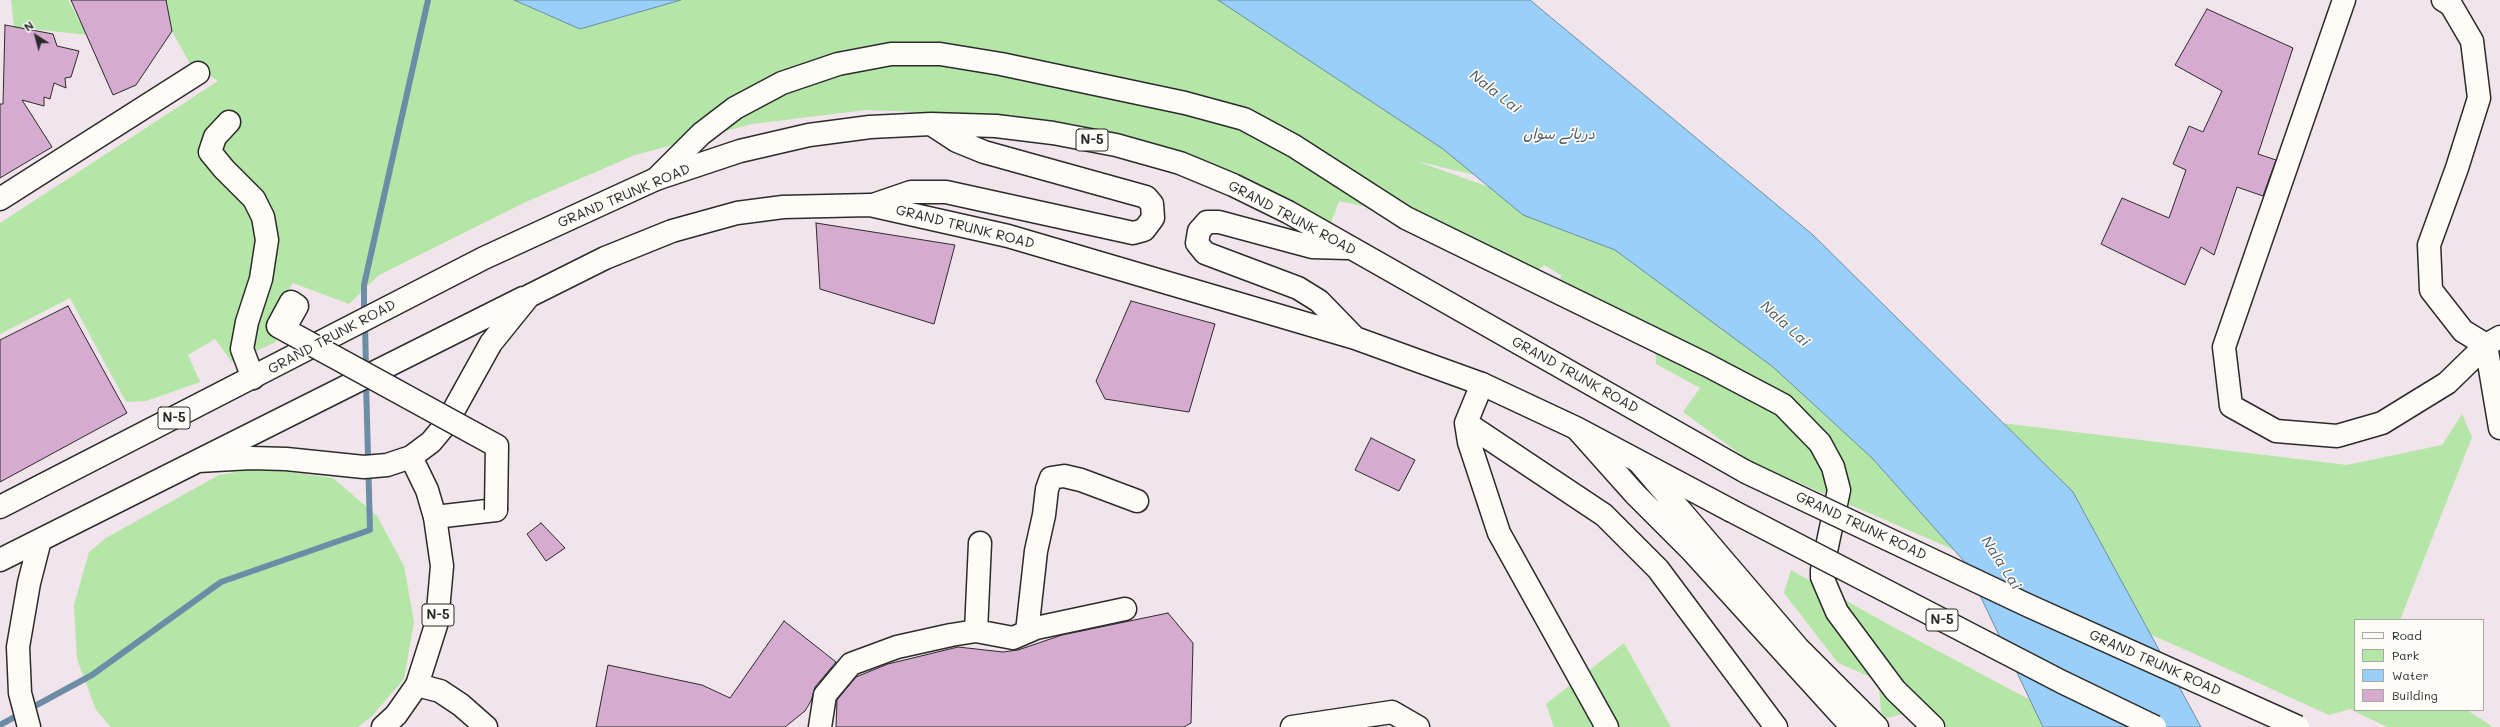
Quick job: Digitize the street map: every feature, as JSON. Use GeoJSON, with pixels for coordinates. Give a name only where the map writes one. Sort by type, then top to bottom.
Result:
{"type":"FeatureCollection","features":[{"type":"Feature","properties":{"kind":"main road"},"geometry":{"type":"LineString","coordinates":[[2344,0],[2224,347],[2231,406],[2276,432],[2337,436],[2382,423],[2447,383],[2493,341]]}},
{"type":"Feature","properties":{"kind":"main road"},"geometry":{"type":"LineString","coordinates":[[2443,0],[2451,5],[2472,40],[2479,98],[2457,168],[2429,245],[2432,290],[2463,331],[2493,341]]}},
{"type":"Feature","properties":{"kind":"main road"},"geometry":{"type":"LineString","coordinates":[[656,179],[700,134],[736,108],[782,83],[838,64],[891,54],[940,54],[1001,64],[1184,103],[1244,119],[1294,146],[1406,218],[1707,365],[1783,405],[1820,443],[1833,467],[1839,490],[1822,570],[1822,577],[1837,612],[1895,690],[1933,727]]}},
{"type":"Feature","properties":{"kind":"main road"},"geometry":{"type":"LineString","coordinates":[[0,199],[198,73]]}},
{"type":"Feature","properties":{"kind":"main road"},"geometry":{"type":"LineString","coordinates":[[229,122],[215,137],[210,152],[224,169],[254,198],[263,217],[267,240],[261,279],[246,322],[242,349],[253,378]]}},
{"type":"Feature","properties":{"kind":"main road"},"geometry":{"type":"LineString","coordinates":[[870,205],[911,192],[946,192],[1133,233],[1144,230],[1153,218],[1152,204],[1146,197],[984,152],[958,141],[931,124]]}},
{"type":"Feature","properties":{"kind":"main road","name":"GRAND TRUNK ROAD"},"geometry":{"type":"LineString","coordinates":[[0,507],[325,342],[484,258],[656,179],[740,151],[809,135],[870,127],[931,124],[996,126],[1053,132],[1116,145],[1180,163],[1233,185],[1288,212],[1348,248],[1746,472],[2027,605],[2298,727]]}},
{"type":"Feature","properties":{"kind":"main road","name":"GRAND TRUNK ROAD"},"geometry":{"type":"LineString","coordinates":[[0,560],[604,258],[672,231],[737,213],[783,207],[870,205],[1008,236],[1355,338],[1482,384],[1576,428],[1730,510],[2062,682],[2155,727]]}},
{"type":"Feature","properties":{"kind":"main road"},"geometry":{"type":"LineString","coordinates":[[1348,248],[1312,248],[1219,222],[1207,222],[1199,231],[1197,243],[1205,253],[1298,288],[1319,301],[1355,338]]}},
{"type":"Feature","properties":{"kind":"main road","name":"GRAND TRUNK ROAD"},"geometry":{"type":"LineString","coordinates":[[198,461],[251,458],[364,467],[387,465],[411,457],[431,442],[446,424],[490,343],[529,296]]}},
{"type":"Feature","properties":{"kind":"main road"},"geometry":{"type":"LineString","coordinates":[[325,342],[288,322],[297,306],[291,302],[278,326],[497,446],[496,510],[435,517]]}},
{"type":"Feature","properties":{"kind":"main road"},"geometry":{"type":"LineString","coordinates":[[2493,341],[2500,428]]}},
{"type":"Feature","properties":{"kind":"main road"},"geometry":{"type":"LineString","coordinates":[[1482,384],[1466,423],[1469,442],[1499,533],[1607,727]]}},
{"type":"Feature","properties":{"kind":"main road"},"geometry":{"type":"LineString","coordinates":[[1466,423],[1604,516],[1658,569],[1776,727]]}},
{"type":"Feature","properties":{"kind":"main road"},"geometry":{"type":"LineString","coordinates":[[1576,428],[1634,494],[1692,552],[1852,727]]}},
{"type":"Feature","properties":{"kind":"main road","name":"N-5"},"geometry":{"type":"LineString","coordinates":[[383,727],[396,715],[417,685],[437,622],[442,566],[435,517],[427,490],[411,457]]}},
{"type":"Feature","properties":{"kind":"main road"},"geometry":{"type":"LineString","coordinates":[[1639,461],[1798,648],[1877,727]]}},
{"type":"Feature","properties":{"kind":"main road"},"geometry":{"type":"LineString","coordinates":[[1028,632],[1036,551],[1047,489],[1052,478],[1064,476],[1080,480],[1137,501]]}},
{"type":"Feature","properties":{"kind":"main road"},"geometry":{"type":"LineString","coordinates":[[29,727],[20,693],[18,648],[29,583],[40,540]]}},
{"type":"Feature","properties":{"kind":"main road"},"geometry":{"type":"LineString","coordinates":[[976,631],[980,543]]}},
{"type":"Feature","properties":{"kind":"main road"},"geometry":{"type":"LineString","coordinates":[[820,727],[826,695],[851,664],[897,647],[976,631],[1013,638],[1036,628],[1125,609]]}},
{"type":"Feature","properties":{"kind":"main road"},"geometry":{"type":"LineString","coordinates":[[417,685],[440,691],[461,705],[486,727]]}},
{"type":"Feature","properties":{"kind":"main road"},"geometry":{"type":"LineString","coordinates":[[1292,727],[1392,712],[1418,727]]}},
{"type":"Feature","properties":{"kind":"green space"},"geometry":{"type":"Polygon","coordinates":[[[11,0],[68,0],[87,35],[14,27],[11,0]]]}},
{"type":"Feature","properties":{"kind":"green space"},"geometry":{"type":"Polygon","coordinates":[[[165,0],[1302,0],[1563,196],[1416,161],[1635,239],[1836,403],[2347,465],[2442,445],[2462,414],[2472,437],[2400,619],[2354,619],[2354,711],[2350,709],[2329,715],[2186,650],[1751,462],[1683,412],[1700,388],[1656,364],[1654,330],[1557,295],[1561,275],[1544,265],[1535,272],[1424,237],[1363,206],[1339,201],[1329,228],[1240,175],[1075,124],[975,114],[866,110],[752,124],[635,155],[528,201],[379,275],[349,304],[293,283],[271,315],[276,342],[232,362],[215,339],[188,355],[200,382],[146,401],[126,402],[70,298],[0,334],[0,223],[218,81],[189,62],[172,31],[165,0]]]}},
{"type":"Feature","properties":{"kind":"green space"},"geometry":{"type":"Polygon","coordinates":[[[259,468],[333,478],[377,516],[404,566],[414,622],[404,679],[372,716],[358,727],[111,727],[96,710],[77,659],[74,605],[89,552],[106,538],[219,475],[259,468]]]}},
{"type":"Feature","properties":{"kind":"green space"},"geometry":{"type":"Polygon","coordinates":[[[1791,570],[1895,628],[2081,727],[1933,727],[1907,713],[1882,719],[1878,680],[1838,663],[1784,593],[1791,570]]]}},
{"type":"Feature","properties":{"kind":"green space"},"geometry":{"type":"Polygon","coordinates":[[[1624,643],[1671,727],[1554,727],[1546,704],[1624,643]]]}},
{"type":"Feature","properties":{"kind":"green space"},"geometry":{"type":"Polygon","coordinates":[[[2354,711],[2469,711],[2493,727],[2387,727],[2354,711]]]}},
{"type":"Feature","properties":{"kind":"water"},"geometry":{"type":"Polygon","coordinates":[[[514,0],[681,0],[580,29],[514,0]]]}},
{"type":"Feature","properties":{"kind":"water","name":"دریائے سواں"},"geometry":{"type":"Polygon","coordinates":[[[1218,0],[1530,0],[1813,235],[2073,492],[2201,727],[2043,727],[1963,560],[1872,458],[1773,367],[1615,250],[1523,215],[1443,149],[1218,0]]]}},
{"type":"Feature","properties":{"kind":"building"},"geometry":{"type":"Polygon","coordinates":[[[71,0],[166,0],[172,31],[136,85],[113,95],[71,0]]]}},
{"type":"Feature","properties":{"kind":"building"},"geometry":{"type":"Polygon","coordinates":[[[2207,9],[2293,48],[2258,154],[2276,160],[2263,196],[2237,187],[2214,255],[2201,247],[2185,285],[2101,244],[2122,198],[2169,218],[2186,170],[2173,164],[2189,126],[2203,132],[2222,91],[2175,65],[2207,9]]]}},
{"type":"Feature","properties":{"kind":"building"},"geometry":{"type":"Polygon","coordinates":[[[5,25],[53,34],[57,46],[79,51],[71,77],[65,78],[66,88],[54,83],[50,99],[44,97],[44,106],[22,100],[52,147],[0,178],[0,104],[3,104],[5,25]]]}},
{"type":"Feature","properties":{"kind":"building"},"geometry":{"type":"Polygon","coordinates":[[[816,223],[955,245],[934,324],[820,289],[816,223]]]}},
{"type":"Feature","properties":{"kind":"building"},"geometry":{"type":"Polygon","coordinates":[[[1131,301],[1215,324],[1189,412],[1105,399],[1096,381],[1131,301]]]}},
{"type":"Feature","properties":{"kind":"building"},"geometry":{"type":"Polygon","coordinates":[[[68,306],[127,413],[0,482],[0,340],[68,306]]]}},
{"type":"Feature","properties":{"kind":"building"},"geometry":{"type":"Polygon","coordinates":[[[1371,438],[1415,460],[1399,491],[1355,470],[1371,438]]]}},
{"type":"Feature","properties":{"kind":"building"},"geometry":{"type":"Polygon","coordinates":[[[541,523],[565,548],[546,561],[527,534],[541,523]]]}},
{"type":"Feature","properties":{"kind":"building"},"geometry":{"type":"Polygon","coordinates":[[[1168,613],[1193,643],[1191,723],[1184,727],[836,727],[837,700],[856,677],[888,664],[958,647],[1003,652],[1018,650],[1062,635],[1168,613]]]}},
{"type":"Feature","properties":{"kind":"building"},"geometry":{"type":"Polygon","coordinates":[[[784,621],[836,662],[815,687],[811,701],[805,711],[785,727],[596,727],[608,665],[702,685],[730,698],[784,621]]]}},
{"type":"Feature","properties":{"kind":"waterway"},"geometry":{"type":"LineString","coordinates":[[364,315],[364,285],[428,0]]}},
{"type":"Feature","properties":{"kind":"waterway"},"geometry":{"type":"LineString","coordinates":[[365,324],[366,369]]}},
{"type":"Feature","properties":{"kind":"waterway"},"geometry":{"type":"LineString","coordinates":[[0,725],[92,675],[221,582],[370,530],[366,382]]}},
{"type":"Feature","properties":{"kind":"water label","name":"Nala Lai"},"geometry":{"type":"Point","coordinates":[1495,92]}},
{"type":"Feature","properties":{"kind":"water label","name":"Nala Lai"},"geometry":{"type":"Point","coordinates":[1785,324]}},
{"type":"Feature","properties":{"kind":"water label","name":"Nala Lai"},"geometry":{"type":"Point","coordinates":[2001,563]}}]}
